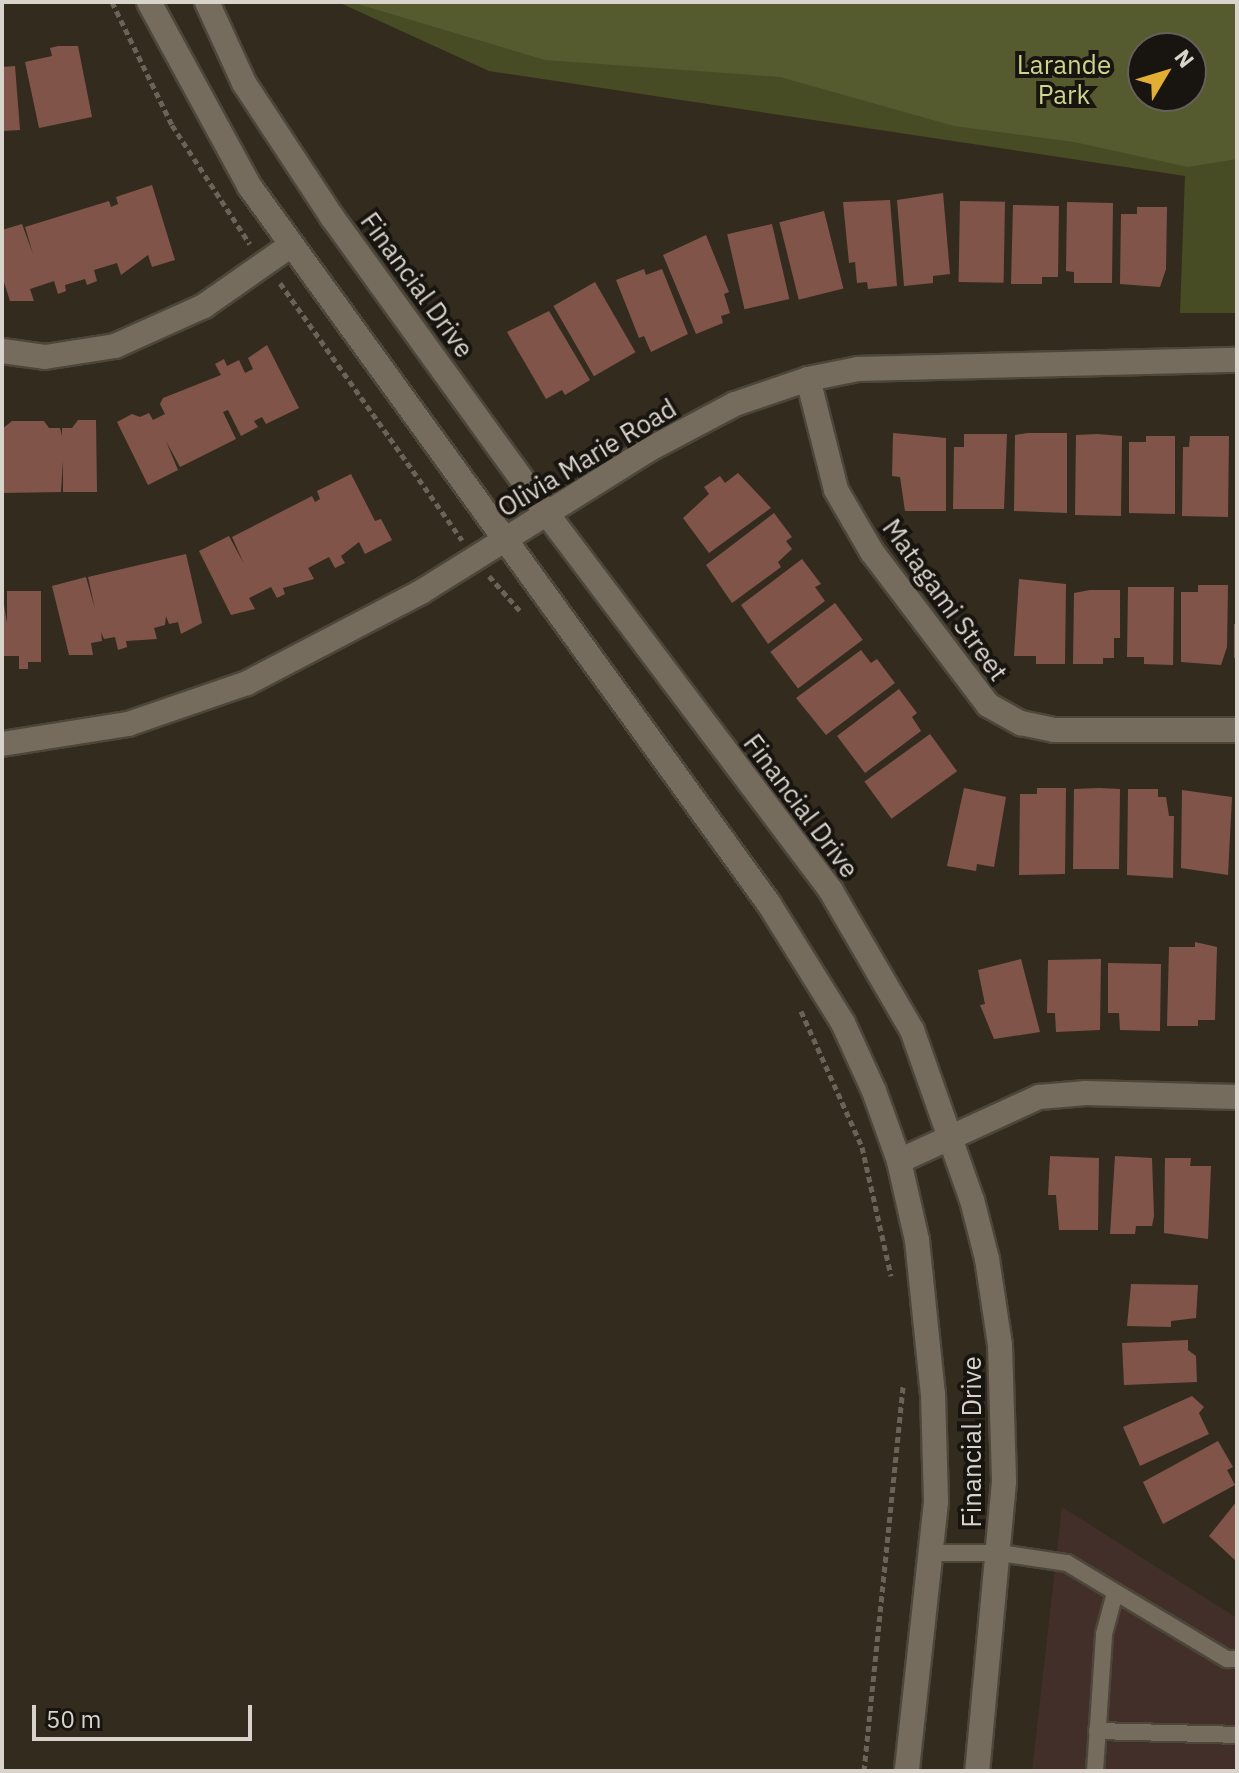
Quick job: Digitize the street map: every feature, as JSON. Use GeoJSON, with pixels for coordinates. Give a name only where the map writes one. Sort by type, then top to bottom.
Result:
{"type":"FeatureCollection","features":[{"type":"Feature","properties":{"kind":"street","name":"Financial Drive"},"geometry":{"type":"LineString","coordinates":[[149,2],[207,116],[291,245],[798,948],[843,1023],[899,1161],[929,1321],[936,1455],[931,1553],[907,1771]]}},
{"type":"Feature","properties":{"kind":"street","name":"Financial Drive"},"geometry":{"type":"LineString","coordinates":[[207,2],[244,83],[332,217],[548,515],[831,891],[912,1030],[954,1138],[987,1259],[1000,1345],[1004,1412],[1000,1553],[977,1771]]}},
{"type":"Feature","properties":{"kind":"street"},"geometry":{"type":"LineString","coordinates":[[2,351],[45,357],[115,346],[204,306],[291,245]]}},
{"type":"Feature","properties":{"kind":"street","name":"Olivia Marie Road"},"geometry":{"type":"LineString","coordinates":[[2,744],[128,724],[247,683],[421,592],[648,450],[735,404],[808,379],[858,369],[1237,360]]}},
{"type":"Feature","properties":{"kind":"street","name":"Matagami Street"},"geometry":{"type":"LineString","coordinates":[[808,379],[836,490],[872,552],[988,705],[1021,723],[1054,730],[1237,730]]}},
{"type":"Feature","properties":{"kind":"street"},"geometry":{"type":"LineString","coordinates":[[899,1161],[1039,1097],[1086,1093],[1237,1097]]}},
{"type":"Feature","properties":{"kind":"lane"},"geometry":{"type":"LineString","coordinates":[[931,1553],[1000,1553],[1067,1563],[1227,1659],[1237,1659]]}},
{"type":"Feature","properties":{"kind":"lane"},"geometry":{"type":"LineString","coordinates":[[1095,1771],[1104,1634],[1115,1593]]}},
{"type":"Feature","properties":{"kind":"lane"},"geometry":{"type":"LineString","coordinates":[[1097,1731],[1237,1735]]}},
{"type":"Feature","properties":{"kind":"path"},"geometry":{"type":"LineString","coordinates":[[112,2],[172,125],[239,229]]}},
{"type":"Feature","properties":{"kind":"path"},"geometry":{"type":"LineString","coordinates":[[284,288],[452,527]]}},
{"type":"Feature","properties":{"kind":"path"},"geometry":{"type":"LineString","coordinates":[[496,585],[529,621]]}},
{"type":"Feature","properties":{"kind":"path"},"geometry":{"type":"LineString","coordinates":[[798,1003],[862,1147],[894,1289]]}},
{"type":"Feature","properties":{"kind":"path"},"geometry":{"type":"LineString","coordinates":[[864,1771],[903,1373]]}},
{"type":"Feature","properties":{"kind":"shaded area"},"geometry":{"type":"Polygon","coordinates":[[[1062,1507],[1237,1618],[1237,1771],[1032,1771],[1062,1507]]]}},
{"type":"Feature","properties":{"kind":"green space","name":"Larande Park"},"geometry":{"type":"Polygon","coordinates":[[[338,2],[1237,2],[1237,313],[1180,313],[1185,176],[489,71],[338,2]]]}},
{"type":"Feature","properties":{"kind":"green space","name":"Larande Park"},"geometry":{"type":"Polygon","coordinates":[[[351,2],[1237,2],[1237,159],[1188,167],[1074,142],[954,126],[780,77],[545,60],[351,2]]]}},
{"type":"Feature","properties":{"kind":"building"},"geometry":{"type":"Polygon","coordinates":[[[78,46],[92,117],[39,128],[25,62],[52,56],[50,48],[78,46]]]}},
{"type":"Feature","properties":{"kind":"building"},"geometry":{"type":"Polygon","coordinates":[[[15,66],[20,130],[2,131],[2,67],[15,66]]]}},
{"type":"Feature","properties":{"kind":"building"},"geometry":{"type":"Polygon","coordinates":[[[152,185],[175,260],[152,267],[148,255],[121,275],[117,263],[94,270],[97,281],[87,285],[85,279],[65,285],[66,291],[58,294],[54,281],[30,289],[34,301],[10,301],[2,276],[2,230],[22,224],[33,254],[25,227],[109,201],[111,207],[118,204],[116,197],[152,185]]]}},
{"type":"Feature","properties":{"kind":"building"},"geometry":{"type":"Polygon","coordinates":[[[943,193],[950,274],[933,276],[933,283],[904,286],[897,200],[943,193]]]}},
{"type":"Feature","properties":{"kind":"building"},"geometry":{"type":"Polygon","coordinates":[[[890,200],[897,286],[868,289],[867,282],[857,283],[855,262],[849,263],[843,202],[890,200]]]}},
{"type":"Feature","properties":{"kind":"building"},"geometry":{"type":"Polygon","coordinates":[[[960,201],[1005,202],[1004,283],[959,282],[960,201]]]}},
{"type":"Feature","properties":{"kind":"building"},"geometry":{"type":"Polygon","coordinates":[[[1067,202],[1113,203],[1112,283],[1074,283],[1074,272],[1066,271],[1067,202]]]}},
{"type":"Feature","properties":{"kind":"building"},"geometry":{"type":"Polygon","coordinates":[[[1013,205],[1059,206],[1058,277],[1042,277],[1042,284],[1011,284],[1013,205]]]}},
{"type":"Feature","properties":{"kind":"building"},"geometry":{"type":"Polygon","coordinates":[[[1137,207],[1167,207],[1166,269],[1160,287],[1120,284],[1121,214],[1137,214],[1137,207]]]}},
{"type":"Feature","properties":{"kind":"building"},"geometry":{"type":"Polygon","coordinates":[[[824,211],[843,289],[799,300],[779,222],[824,211]]]}},
{"type":"Feature","properties":{"kind":"building"},"geometry":{"type":"Polygon","coordinates":[[[772,224],[789,299],[745,309],[727,234],[772,224]]]}},
{"type":"Feature","properties":{"kind":"building"},"geometry":{"type":"Polygon","coordinates":[[[706,235],[729,292],[724,294],[730,313],[721,316],[723,323],[696,334],[663,255],[706,235]]]}},
{"type":"Feature","properties":{"kind":"building"},"geometry":{"type":"Polygon","coordinates":[[[644,269],[646,275],[662,269],[688,334],[651,352],[644,336],[639,338],[616,280],[644,269]]]}},
{"type":"Feature","properties":{"kind":"building"},"geometry":{"type":"Polygon","coordinates":[[[595,282],[636,352],[594,376],[553,306],[595,282]]]}},
{"type":"Feature","properties":{"kind":"building"},"geometry":{"type":"Polygon","coordinates":[[[549,311],[590,380],[565,395],[562,390],[546,399],[507,332],[549,311]]]}},
{"type":"Feature","properties":{"kind":"building"},"geometry":{"type":"Polygon","coordinates":[[[267,345],[299,408],[266,424],[262,417],[254,421],[258,427],[241,436],[228,410],[223,412],[236,439],[180,467],[166,441],[178,470],[148,485],[117,422],[132,414],[140,417],[149,413],[153,420],[165,414],[160,404],[163,398],[221,375],[215,364],[224,359],[227,366],[239,360],[245,373],[253,369],[248,358],[267,345]]]}},
{"type":"Feature","properties":{"kind":"building"},"geometry":{"type":"Polygon","coordinates":[[[78,420],[96,420],[97,492],[63,492],[63,460],[61,492],[2,493],[2,429],[12,421],[44,421],[49,428],[60,428],[62,436],[62,428],[72,428],[78,420]]]}},
{"type":"Feature","properties":{"kind":"building"},"geometry":{"type":"Polygon","coordinates":[[[893,433],[946,438],[946,511],[905,511],[900,477],[892,476],[893,433]]]}},
{"type":"Feature","properties":{"kind":"building"},"geometry":{"type":"Polygon","coordinates":[[[1067,433],[1067,513],[1014,511],[1015,435],[1067,433]]]}},
{"type":"Feature","properties":{"kind":"building"},"geometry":{"type":"Polygon","coordinates":[[[964,434],[1007,434],[1004,509],[953,509],[954,447],[964,447],[964,434]]]}},
{"type":"Feature","properties":{"kind":"building"},"geometry":{"type":"Polygon","coordinates":[[[1076,435],[1122,436],[1121,516],[1075,515],[1076,435]]]}},
{"type":"Feature","properties":{"kind":"building"},"geometry":{"type":"Polygon","coordinates":[[[1146,436],[1175,436],[1175,514],[1129,513],[1129,442],[1146,442],[1146,436]]]}},
{"type":"Feature","properties":{"kind":"building"},"geometry":{"type":"Polygon","coordinates":[[[1190,436],[1229,436],[1228,517],[1182,516],[1183,447],[1189,447],[1190,436]]]}},
{"type":"Feature","properties":{"kind":"building"},"geometry":{"type":"Polygon","coordinates":[[[738,473],[771,508],[709,553],[683,518],[709,494],[704,487],[720,476],[725,483],[738,473]]]}},
{"type":"Feature","properties":{"kind":"building"},"geometry":{"type":"Polygon","coordinates":[[[351,474],[375,521],[381,519],[392,540],[365,554],[359,542],[341,556],[345,563],[335,568],[329,557],[308,568],[314,579],[283,588],[285,594],[277,598],[271,587],[249,598],[255,609],[231,615],[199,551],[229,536],[244,564],[232,537],[312,496],[315,502],[320,499],[317,491],[351,474]]]}},
{"type":"Feature","properties":{"kind":"building"},"geometry":{"type":"Polygon","coordinates":[[[774,513],[792,537],[786,541],[792,549],[778,562],[781,567],[732,603],[706,565],[774,513]]]}},
{"type":"Feature","properties":{"kind":"building"},"geometry":{"type":"Polygon","coordinates":[[[186,554],[202,623],[181,634],[178,622],[169,624],[166,616],[165,625],[154,628],[157,639],[126,641],[127,647],[118,650],[115,637],[104,639],[101,632],[102,641],[91,643],[93,655],[69,655],[52,586],[86,577],[95,609],[88,577],[186,554]]]}},
{"type":"Feature","properties":{"kind":"building"},"geometry":{"type":"Polygon","coordinates":[[[802,559],[821,584],[815,587],[825,601],[768,644],[741,605],[802,559]]]}},
{"type":"Feature","properties":{"kind":"building"},"geometry":{"type":"Polygon","coordinates":[[[1019,579],[1066,584],[1065,664],[1036,664],[1036,656],[1014,656],[1019,579]]]}},
{"type":"Feature","properties":{"kind":"building"},"geometry":{"type":"Polygon","coordinates":[[[1198,585],[1228,585],[1227,647],[1221,665],[1181,662],[1181,592],[1198,592],[1198,585]]]}},
{"type":"Feature","properties":{"kind":"building"},"geometry":{"type":"Polygon","coordinates":[[[1128,587],[1174,587],[1173,665],[1144,664],[1144,657],[1127,657],[1128,587]]]}},
{"type":"Feature","properties":{"kind":"building"},"geometry":{"type":"Polygon","coordinates":[[[1120,590],[1120,638],[1114,638],[1114,658],[1103,658],[1103,664],[1073,664],[1074,593],[1120,590]]]}},
{"type":"Feature","properties":{"kind":"building"},"geometry":{"type":"Polygon","coordinates":[[[7,591],[41,591],[41,662],[28,662],[28,669],[19,669],[19,656],[2,656],[2,593],[7,623],[7,591]]]}},
{"type":"Feature","properties":{"kind":"building"},"geometry":{"type":"Polygon","coordinates":[[[835,603],[863,640],[798,688],[770,652],[835,603]]]}},
{"type":"Feature","properties":{"kind":"building"},"geometry":{"type":"Polygon","coordinates":[[[1234,624],[1237,624],[1237,658],[1234,658],[1234,624]]]}},
{"type":"Feature","properties":{"kind":"building"},"geometry":{"type":"Polygon","coordinates":[[[861,650],[871,663],[877,659],[895,683],[826,735],[796,698],[861,650]]]}},
{"type":"Feature","properties":{"kind":"building"},"geometry":{"type":"Polygon","coordinates":[[[899,689],[917,713],[912,717],[921,731],[865,773],[837,736],[899,689]]]}},
{"type":"Feature","properties":{"kind":"building"},"geometry":{"type":"Polygon","coordinates":[[[930,734],[957,771],[892,819],[864,782],[930,734]]]}},
{"type":"Feature","properties":{"kind":"building"},"geometry":{"type":"Polygon","coordinates":[[[964,788],[1006,797],[994,867],[977,864],[976,871],[947,866],[964,788]]]}},
{"type":"Feature","properties":{"kind":"building"},"geometry":{"type":"Polygon","coordinates":[[[1037,788],[1066,788],[1065,874],[1019,875],[1020,794],[1037,794],[1037,788]]]}},
{"type":"Feature","properties":{"kind":"building"},"geometry":{"type":"Polygon","coordinates":[[[1074,789],[1120,789],[1119,869],[1073,869],[1074,789]]]}},
{"type":"Feature","properties":{"kind":"building"},"geometry":{"type":"Polygon","coordinates":[[[1128,789],[1158,789],[1158,797],[1166,797],[1169,816],[1174,816],[1173,878],[1127,875],[1128,789]]]}},
{"type":"Feature","properties":{"kind":"building"},"geometry":{"type":"Polygon","coordinates":[[[1182,790],[1232,797],[1228,875],[1181,868],[1182,790]]]}},
{"type":"Feature","properties":{"kind":"building"},"geometry":{"type":"Polygon","coordinates":[[[1195,942],[1217,947],[1215,1020],[1198,1020],[1198,1026],[1167,1026],[1169,947],[1195,947],[1195,942]]]}},
{"type":"Feature","properties":{"kind":"building"},"geometry":{"type":"Polygon","coordinates":[[[1021,959],[1040,1032],[994,1039],[980,1005],[985,1004],[978,970],[1021,959]]]}},
{"type":"Feature","properties":{"kind":"building"},"geometry":{"type":"Polygon","coordinates":[[[1101,959],[1100,1030],[1056,1032],[1055,1013],[1047,1013],[1048,960],[1101,959]]]}},
{"type":"Feature","properties":{"kind":"building"},"geometry":{"type":"Polygon","coordinates":[[[1108,963],[1161,964],[1160,1031],[1120,1030],[1119,1013],[1108,1013],[1108,963]]]}},
{"type":"Feature","properties":{"kind":"building"},"geometry":{"type":"Polygon","coordinates":[[[1050,1156],[1099,1158],[1098,1230],[1059,1230],[1056,1195],[1048,1195],[1050,1156]]]}},
{"type":"Feature","properties":{"kind":"building"},"geometry":{"type":"Polygon","coordinates":[[[1115,1156],[1152,1158],[1152,1226],[1136,1226],[1135,1234],[1110,1234],[1115,1156]]]}},
{"type":"Feature","properties":{"kind":"building"},"geometry":{"type":"Polygon","coordinates":[[[1165,1158],[1191,1158],[1190,1166],[1211,1166],[1208,1239],[1164,1233],[1165,1158]]]}},
{"type":"Feature","properties":{"kind":"building"},"geometry":{"type":"Polygon","coordinates":[[[1131,1284],[1198,1285],[1196,1318],[1171,1321],[1171,1327],[1127,1326],[1131,1284]]]}},
{"type":"Feature","properties":{"kind":"building"},"geometry":{"type":"Polygon","coordinates":[[[1188,1340],[1188,1350],[1196,1356],[1197,1382],[1124,1385],[1122,1343],[1188,1340]]]}},
{"type":"Feature","properties":{"kind":"building"},"geometry":{"type":"Polygon","coordinates":[[[1192,1396],[1204,1407],[1199,1413],[1209,1434],[1140,1466],[1123,1427],[1192,1396]]]}},
{"type":"Feature","properties":{"kind":"building"},"geometry":{"type":"Polygon","coordinates":[[[1218,1441],[1233,1467],[1227,1470],[1235,1485],[1163,1524],[1143,1482],[1218,1441]]]}},
{"type":"Feature","properties":{"kind":"building"},"geometry":{"type":"Polygon","coordinates":[[[1237,1501],[1237,1562],[1209,1536],[1237,1501]]]}}]}
